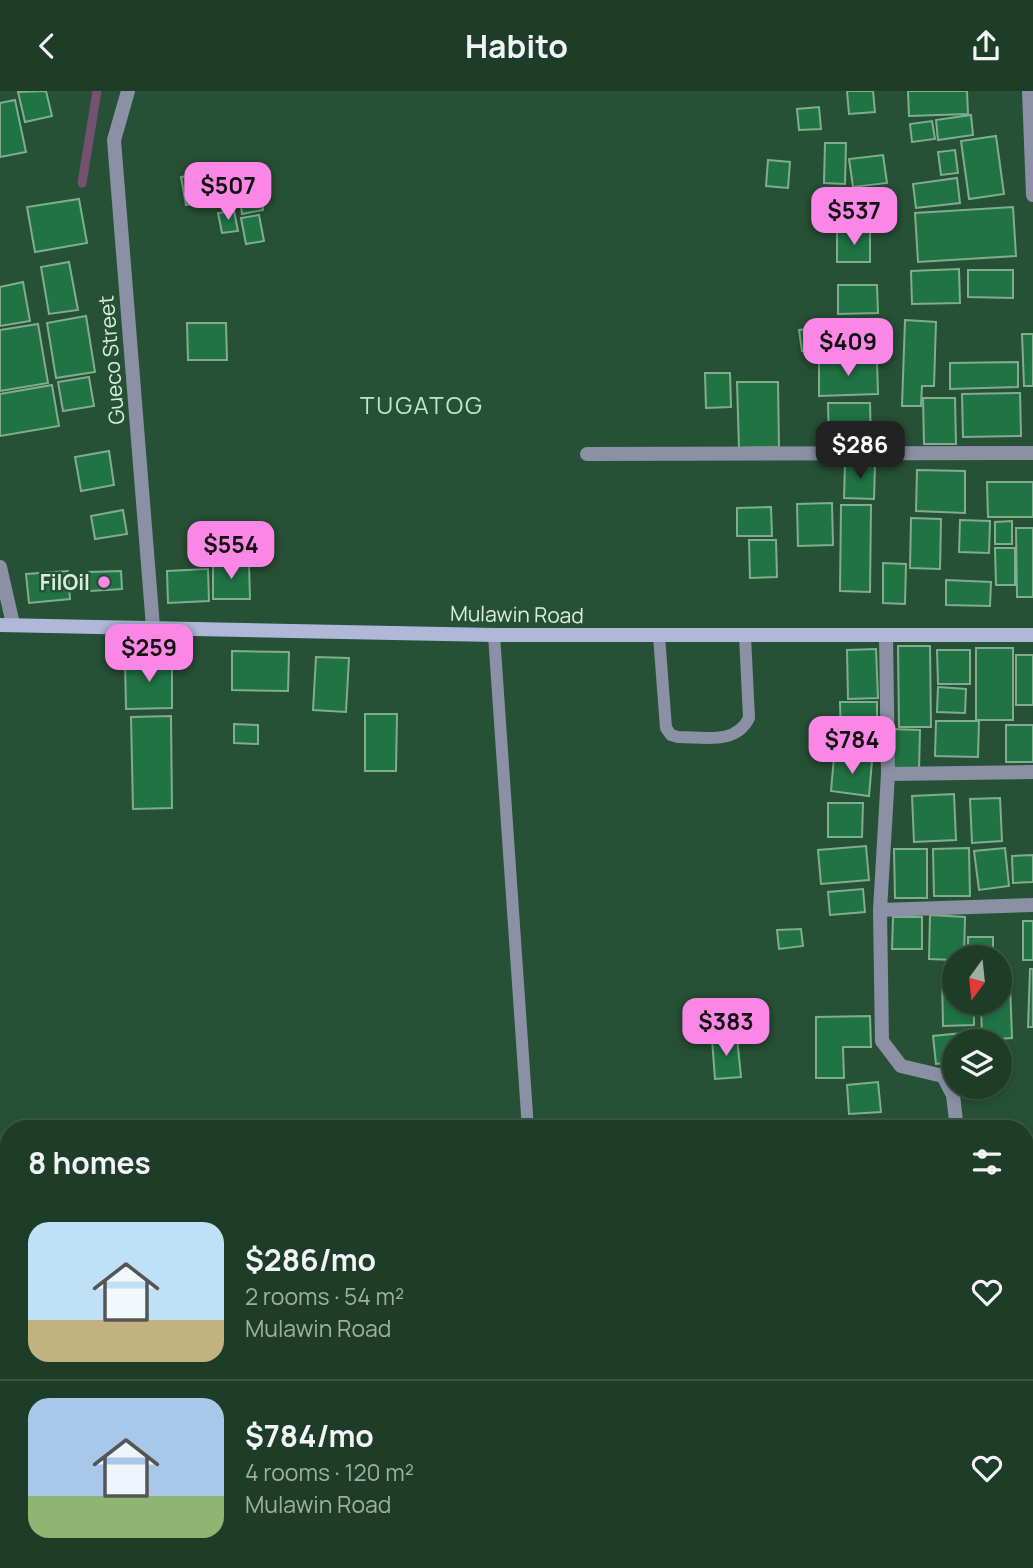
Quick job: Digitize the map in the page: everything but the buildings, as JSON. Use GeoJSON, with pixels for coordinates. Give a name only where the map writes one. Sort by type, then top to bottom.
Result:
{"type":"FeatureCollection","features":[{"type":"Feature","properties":{"kind":"main road","name":"Mulawin Road"},"geometry":{"type":"LineString","coordinates":[[6,625],[494,635],[1033,635]]}},
{"type":"Feature","properties":{"kind":"street","name":"Gueco Street"},"geometry":{"type":"LineString","coordinates":[[128,91],[114,140],[153,627]]}},
{"type":"Feature","properties":{"kind":"street"},"geometry":{"type":"LineString","coordinates":[[1029,91],[1033,195]]}},
{"type":"Feature","properties":{"kind":"street"},"geometry":{"type":"LineString","coordinates":[[587,454],[1033,453]]}},
{"type":"Feature","properties":{"kind":"street"},"geometry":{"type":"LineString","coordinates":[[0,567],[6,625]]}},
{"type":"Feature","properties":{"kind":"street"},"geometry":{"type":"LineString","coordinates":[[887,637],[888,774],[880,910],[882,1041],[901,1066],[943,1076],[953,1095],[956,1120]]}},
{"type":"Feature","properties":{"kind":"street"},"geometry":{"type":"LineString","coordinates":[[888,774],[1033,772]]}},
{"type":"Feature","properties":{"kind":"street"},"geometry":{"type":"LineString","coordinates":[[880,910],[1033,905]]}},
{"type":"Feature","properties":{"kind":"lane"},"geometry":{"type":"LineString","coordinates":[[494,635],[527,1120]]}},
{"type":"Feature","properties":{"kind":"lane"},"geometry":{"type":"LineString","coordinates":[[659,636],[666,728],[671,735],[732,737],[744,729],[749,718],[745,636]]}},
{"type":"Feature","properties":{"kind":"waterway"},"geometry":{"type":"LineString","coordinates":[[82,183],[97,91]]}},
{"type":"Feature","properties":{"kind":"place","name":"FilOil"},"geometry":{"type":"Point","coordinates":[104,582]}},
{"type":"Feature","properties":{"kind":"district","name":"TUGATOG"},"geometry":{"type":"Point","coordinates":[422,404]}}]}
